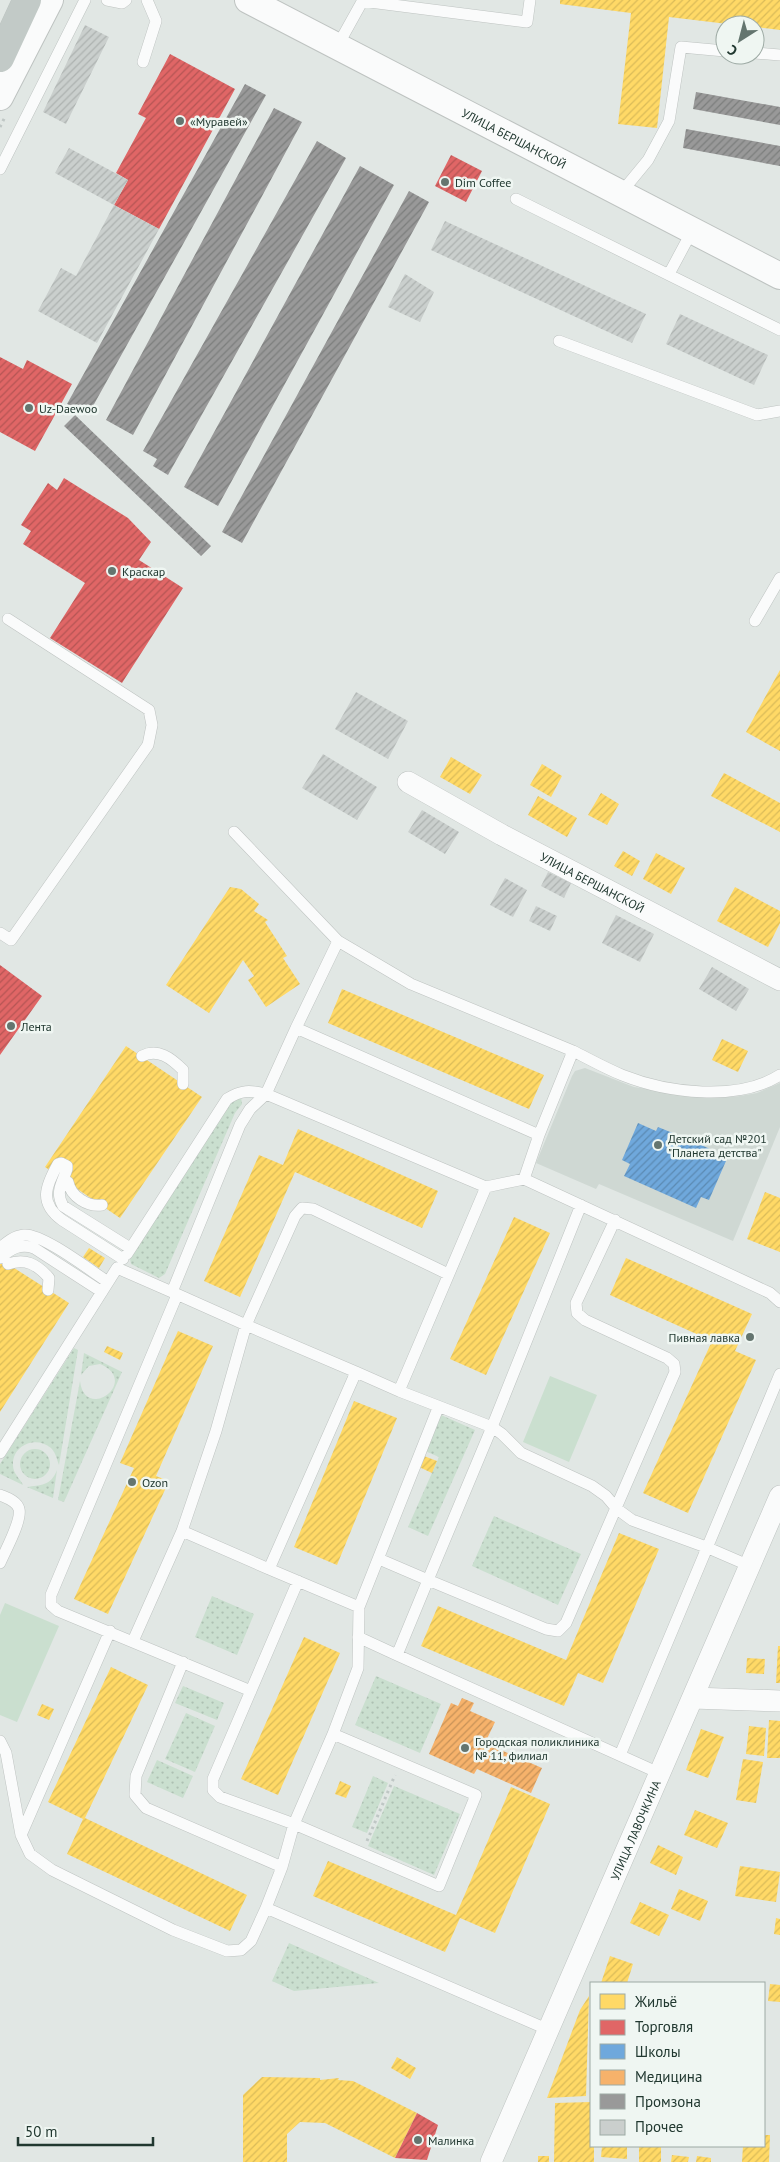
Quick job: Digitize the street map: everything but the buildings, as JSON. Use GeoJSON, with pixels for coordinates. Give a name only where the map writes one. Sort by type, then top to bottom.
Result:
{"type":"FeatureCollection","features":[{"type":"Feature","properties":{"kind":"highway"},"geometry":{"type":"LineString","coordinates":[[0,58],[27,0]]}},
{"type":"Feature","properties":{"kind":"street"},"geometry":{"type":"LineString","coordinates":[[0,96],[50,0]]}},
{"type":"Feature","properties":{"kind":"street","name":"УЛИЦА БЕРШАНСКОЙ"},"geometry":{"type":"LineString","coordinates":[[248,0],[338,45],[780,276]]}},
{"type":"Feature","properties":{"kind":"street","name":"УЛИЦА БЕРШАНСКОЙ"},"geometry":{"type":"LineString","coordinates":[[408,782],[502,835],[780,980]]}},
{"type":"Feature","properties":{"kind":"street","name":"УЛИЦА ЛАВОЧКИНА"},"geometry":{"type":"LineString","coordinates":[[491,2162],[780,1496]]}},
{"type":"Feature","properties":{"kind":"street"},"geometry":{"type":"LineString","coordinates":[[693,1698],[780,1701]]}},
{"type":"Feature","properties":{"kind":"lane"},"geometry":{"type":"LineString","coordinates":[[0,169],[86,0]]}},
{"type":"Feature","properties":{"kind":"lane"},"geometry":{"type":"LineString","coordinates":[[107,0],[122,3],[126,0]]}},
{"type":"Feature","properties":{"kind":"lane"},"geometry":{"type":"LineString","coordinates":[[143,62],[156,20],[147,0]]}},
{"type":"Feature","properties":{"kind":"lane"},"geometry":{"type":"LineString","coordinates":[[338,45],[362,1],[527,22],[530,0]]}},
{"type":"Feature","properties":{"kind":"lane"},"geometry":{"type":"LineString","coordinates":[[620,194],[648,160],[670,121],[681,47],[715,49]]}},
{"type":"Feature","properties":{"kind":"lane"},"geometry":{"type":"LineString","coordinates":[[765,54],[780,55]]}},
{"type":"Feature","properties":{"kind":"lane"},"geometry":{"type":"LineString","coordinates":[[516,199],[780,330]]}},
{"type":"Feature","properties":{"kind":"lane"},"geometry":{"type":"LineString","coordinates":[[669,274],[692,231]]}},
{"type":"Feature","properties":{"kind":"lane"},"geometry":{"type":"LineString","coordinates":[[559,341],[757,415],[780,411]]}},
{"type":"Feature","properties":{"kind":"lane"},"geometry":{"type":"LineString","coordinates":[[755,621],[780,578]]}},
{"type":"Feature","properties":{"kind":"lane"},"geometry":{"type":"LineString","coordinates":[[0,932],[11,940],[148,745],[152,725],[148,710],[8,619]]}},
{"type":"Feature","properties":{"kind":"lane"},"geometry":{"type":"LineString","coordinates":[[234,832],[338,941],[411,984],[573,1051],[623,1075],[657,1085],[698,1092],[740,1091],[780,1076]]}},
{"type":"Feature","properties":{"kind":"lane"},"geometry":{"type":"LineString","coordinates":[[251,1692],[110,1631],[58,1611],[51,1605],[51,1594],[174,1293],[240,1125],[250,1109],[266,1094],[338,941]]}},
{"type":"Feature","properties":{"kind":"lane"},"geometry":{"type":"LineString","coordinates":[[296,1028],[540,1135]]}},
{"type":"Feature","properties":{"kind":"lane"},"geometry":{"type":"LineString","coordinates":[[524,1179],[573,1051]]}},
{"type":"Feature","properties":{"kind":"lane"},"geometry":{"type":"LineString","coordinates":[[142,1056],[150,1052],[156,1052],[179,1066],[183,1070],[183,1084]]}},
{"type":"Feature","properties":{"kind":"lane"},"geometry":{"type":"LineString","coordinates":[[0,1453],[120,1263],[227,1099],[237,1092],[249,1090],[266,1094],[486,1187],[524,1179],[770,1293],[780,1302]]}},
{"type":"Feature","properties":{"kind":"lane"},"geometry":{"type":"LineString","coordinates":[[130,1248],[64,1206],[59,1198],[59,1192],[67,1170],[66,1166],[61,1163],[58,1164],[48,1184],[46,1194],[48,1206],[53,1213],[120,1263],[174,1293],[246,1325],[438,1408],[492,1427],[521,1453],[592,1486],[606,1496],[616,1509],[632,1520],[706,1547],[750,1566]]}},
{"type":"Feature","properties":{"kind":"lane"},"geometry":{"type":"LineString","coordinates":[[68,1182],[74,1194],[86,1203],[102,1205]]}},
{"type":"Feature","properties":{"kind":"lane"},"geometry":{"type":"LineString","coordinates":[[399,1391],[486,1187]]}},
{"type":"Feature","properties":{"kind":"lane"},"geometry":{"type":"LineString","coordinates":[[397,1655],[492,1427],[581,1204]]}},
{"type":"Feature","properties":{"kind":"lane"},"geometry":{"type":"LineString","coordinates":[[133,1641],[182,1531],[216,1431],[246,1325],[295,1216],[302,1208],[313,1209],[448,1274]]}},
{"type":"Feature","properties":{"kind":"lane"},"geometry":{"type":"LineString","coordinates":[[379,1559],[546,1629],[558,1631],[566,1623],[675,1372],[674,1364],[667,1358],[586,1320],[577,1313],[576,1303],[615,1220]]}},
{"type":"Feature","properties":{"kind":"lane"},"geometry":{"type":"LineString","coordinates":[[0,1248],[7,1242],[23,1235],[40,1238],[105,1287]]}},
{"type":"Feature","properties":{"kind":"lane"},"geometry":{"type":"LineString","coordinates":[[4,1261],[12,1248],[27,1246],[105,1287]]}},
{"type":"Feature","properties":{"kind":"lane"},"geometry":{"type":"LineString","coordinates":[[4,1261],[19,1260],[28,1262],[49,1278],[48,1290]]}},
{"type":"Feature","properties":{"kind":"lane"},"geometry":{"type":"LineString","coordinates":[[269,1568],[356,1372]]}},
{"type":"Feature","properties":{"kind":"lane"},"geometry":{"type":"LineString","coordinates":[[620,1756],[780,1374]]}},
{"type":"Feature","properties":{"kind":"lane"},"geometry":{"type":"LineString","coordinates":[[0,1741],[6,1753],[21,1835],[30,1854],[52,1870],[173,1930],[227,1951],[240,1950],[250,1940],[266,1908],[282,1867],[294,1824],[333,1734],[358,1668],[359,1607],[438,1408]]}},
{"type":"Feature","properties":{"kind":"lane"},"geometry":{"type":"LineString","coordinates":[[0,1495],[12,1500],[18,1508],[19,1518],[0,1563]]}},
{"type":"Feature","properties":{"kind":"lane"},"geometry":{"type":"LineString","coordinates":[[182,1531],[359,1607]]}},
{"type":"Feature","properties":{"kind":"lane"},"geometry":{"type":"LineString","coordinates":[[298,1581],[213,1779],[213,1790],[220,1797],[294,1824],[439,1886],[476,1795],[333,1734]]}},
{"type":"Feature","properties":{"kind":"lane"},"geometry":{"type":"LineString","coordinates":[[21,1835],[110,1631]]}},
{"type":"Feature","properties":{"kind":"lane"},"geometry":{"type":"LineString","coordinates":[[358,1637],[659,1773]]}},
{"type":"Feature","properties":{"kind":"lane"},"geometry":{"type":"LineString","coordinates":[[183,1662],[136,1776],[135,1795],[146,1808],[282,1867]]}},
{"type":"Feature","properties":{"kind":"lane"},"geometry":{"type":"LineString","coordinates":[[266,1908],[549,2030]]}},
{"type":"Feature","properties":{"kind":"path"},"geometry":{"type":"LineString","coordinates":[[362,1853],[400,1763]]}},
{"type":"Feature","properties":{"kind":"shaded area","name":"Детский сад №201 \"Планета детства\""},"geometry":{"type":"Polygon","coordinates":[[[585,1068],[634,1087],[698,1096],[734,1097],[757,1093],[780,1083],[780,1127],[733,1241],[599,1184],[596,1189],[536,1163],[572,1076],[575,1071],[585,1068]]]}},
{"type":"Feature","properties":{"kind":"green space"},"geometry":{"type":"Polygon","coordinates":[[[241,1097],[242,1104],[235,1113],[165,1274],[159,1278],[131,1264],[130,1259],[222,1112],[229,1103],[241,1097]]]}},
{"type":"Feature","properties":{"kind":"green space"},"geometry":{"type":"Polygon","coordinates":[[[74,1348],[78,1350],[59,1465],[53,1450],[45,1444],[32,1442],[26,1444],[16,1452],[13,1465],[15,1473],[23,1485],[0,1474],[0,1464],[74,1348]]]}},
{"type":"Feature","properties":{"kind":"green space"},"geometry":{"type":"Polygon","coordinates":[[[84,1353],[122,1372],[64,1502],[58,1500],[80,1381],[84,1393],[91,1398],[99,1399],[107,1395],[113,1388],[115,1380],[111,1371],[100,1364],[89,1366],[81,1375],[84,1353]]]}},
{"type":"Feature","properties":{"kind":"green space"},"geometry":{"type":"Polygon","coordinates":[[[550,1376],[597,1395],[569,1462],[523,1442],[550,1376]]]}},
{"type":"Feature","properties":{"kind":"green space"},"geometry":{"type":"Polygon","coordinates":[[[441,1415],[475,1430],[428,1536],[408,1527],[439,1457],[425,1451],[441,1415]]]}},
{"type":"Feature","properties":{"kind":"green space"},"geometry":{"type":"Polygon","coordinates":[[[35,1449],[46,1453],[50,1464],[46,1475],[35,1479],[24,1475],[20,1464],[24,1453],[35,1449]]]}},
{"type":"Feature","properties":{"kind":"green space"},"geometry":{"type":"Polygon","coordinates":[[[57,1470],[53,1498],[27,1487],[48,1482],[57,1470]]]}},
{"type":"Feature","properties":{"kind":"green space"},"geometry":{"type":"Polygon","coordinates":[[[494,1516],[581,1554],[558,1605],[472,1566],[494,1516]]]}},
{"type":"Feature","properties":{"kind":"green space"},"geometry":{"type":"Polygon","coordinates":[[[212,1596],[254,1614],[237,1655],[195,1637],[212,1596]]]}},
{"type":"Feature","properties":{"kind":"green space"},"geometry":{"type":"Polygon","coordinates":[[[5,1603],[59,1626],[17,1722],[0,1715],[0,1615],[5,1603]]]}},
{"type":"Feature","properties":{"kind":"green space"},"geometry":{"type":"Polygon","coordinates":[[[376,1676],[441,1704],[420,1753],[355,1725],[376,1676]]]}},
{"type":"Feature","properties":{"kind":"green space"},"geometry":{"type":"Polygon","coordinates":[[[183,1686],[224,1703],[217,1720],[175,1703],[183,1686]]]}},
{"type":"Feature","properties":{"kind":"green space"},"geometry":{"type":"Polygon","coordinates":[[[186,1713],[215,1726],[195,1772],[165,1759],[186,1713]]]}},
{"type":"Feature","properties":{"kind":"green space"},"geometry":{"type":"Polygon","coordinates":[[[157,1760],[193,1776],[183,1798],[147,1782],[157,1760]]]}},
{"type":"Feature","properties":{"kind":"green space"},"geometry":{"type":"Polygon","coordinates":[[[373,1776],[388,1783],[367,1833],[352,1827],[373,1776]]]}},
{"type":"Feature","properties":{"kind":"green space"},"geometry":{"type":"Polygon","coordinates":[[[394,1786],[460,1814],[434,1875],[368,1846],[394,1786]]]}},
{"type":"Feature","properties":{"kind":"green space"},"geometry":{"type":"Polygon","coordinates":[[[289,1943],[379,1983],[294,1991],[272,1981],[289,1943]]]}},
{"type":"Feature","properties":{"kind":"place","name":"«Муравей»"},"geometry":{"type":"Point","coordinates":[180,121]}},
{"type":"Feature","properties":{"kind":"place","name":"Dim Coffee"},"geometry":{"type":"Point","coordinates":[445,182]}},
{"type":"Feature","properties":{"kind":"place","name":"Uz-Daewoo"},"geometry":{"type":"Point","coordinates":[29,408]}},
{"type":"Feature","properties":{"kind":"place","name":"Краскар"},"geometry":{"type":"Point","coordinates":[112,571]}},
{"type":"Feature","properties":{"kind":"place","name":"Лента"},"geometry":{"type":"Point","coordinates":[11,1026]}},
{"type":"Feature","properties":{"kind":"place","name":"Детский сад №201 \"Планета детства\""},"geometry":{"type":"Point","coordinates":[658,1145]}},
{"type":"Feature","properties":{"kind":"place","name":"Пивная лавка"},"geometry":{"type":"Point","coordinates":[750,1337]}},
{"type":"Feature","properties":{"kind":"place","name":"Ozon"},"geometry":{"type":"Point","coordinates":[132,1482]}},
{"type":"Feature","properties":{"kind":"place","name":"Городская поликлиника № 11, филиал"},"geometry":{"type":"Point","coordinates":[465,1748]}},
{"type":"Feature","properties":{"kind":"place","name":"Малинка"},"geometry":{"type":"Point","coordinates":[418,2140]}}]}
